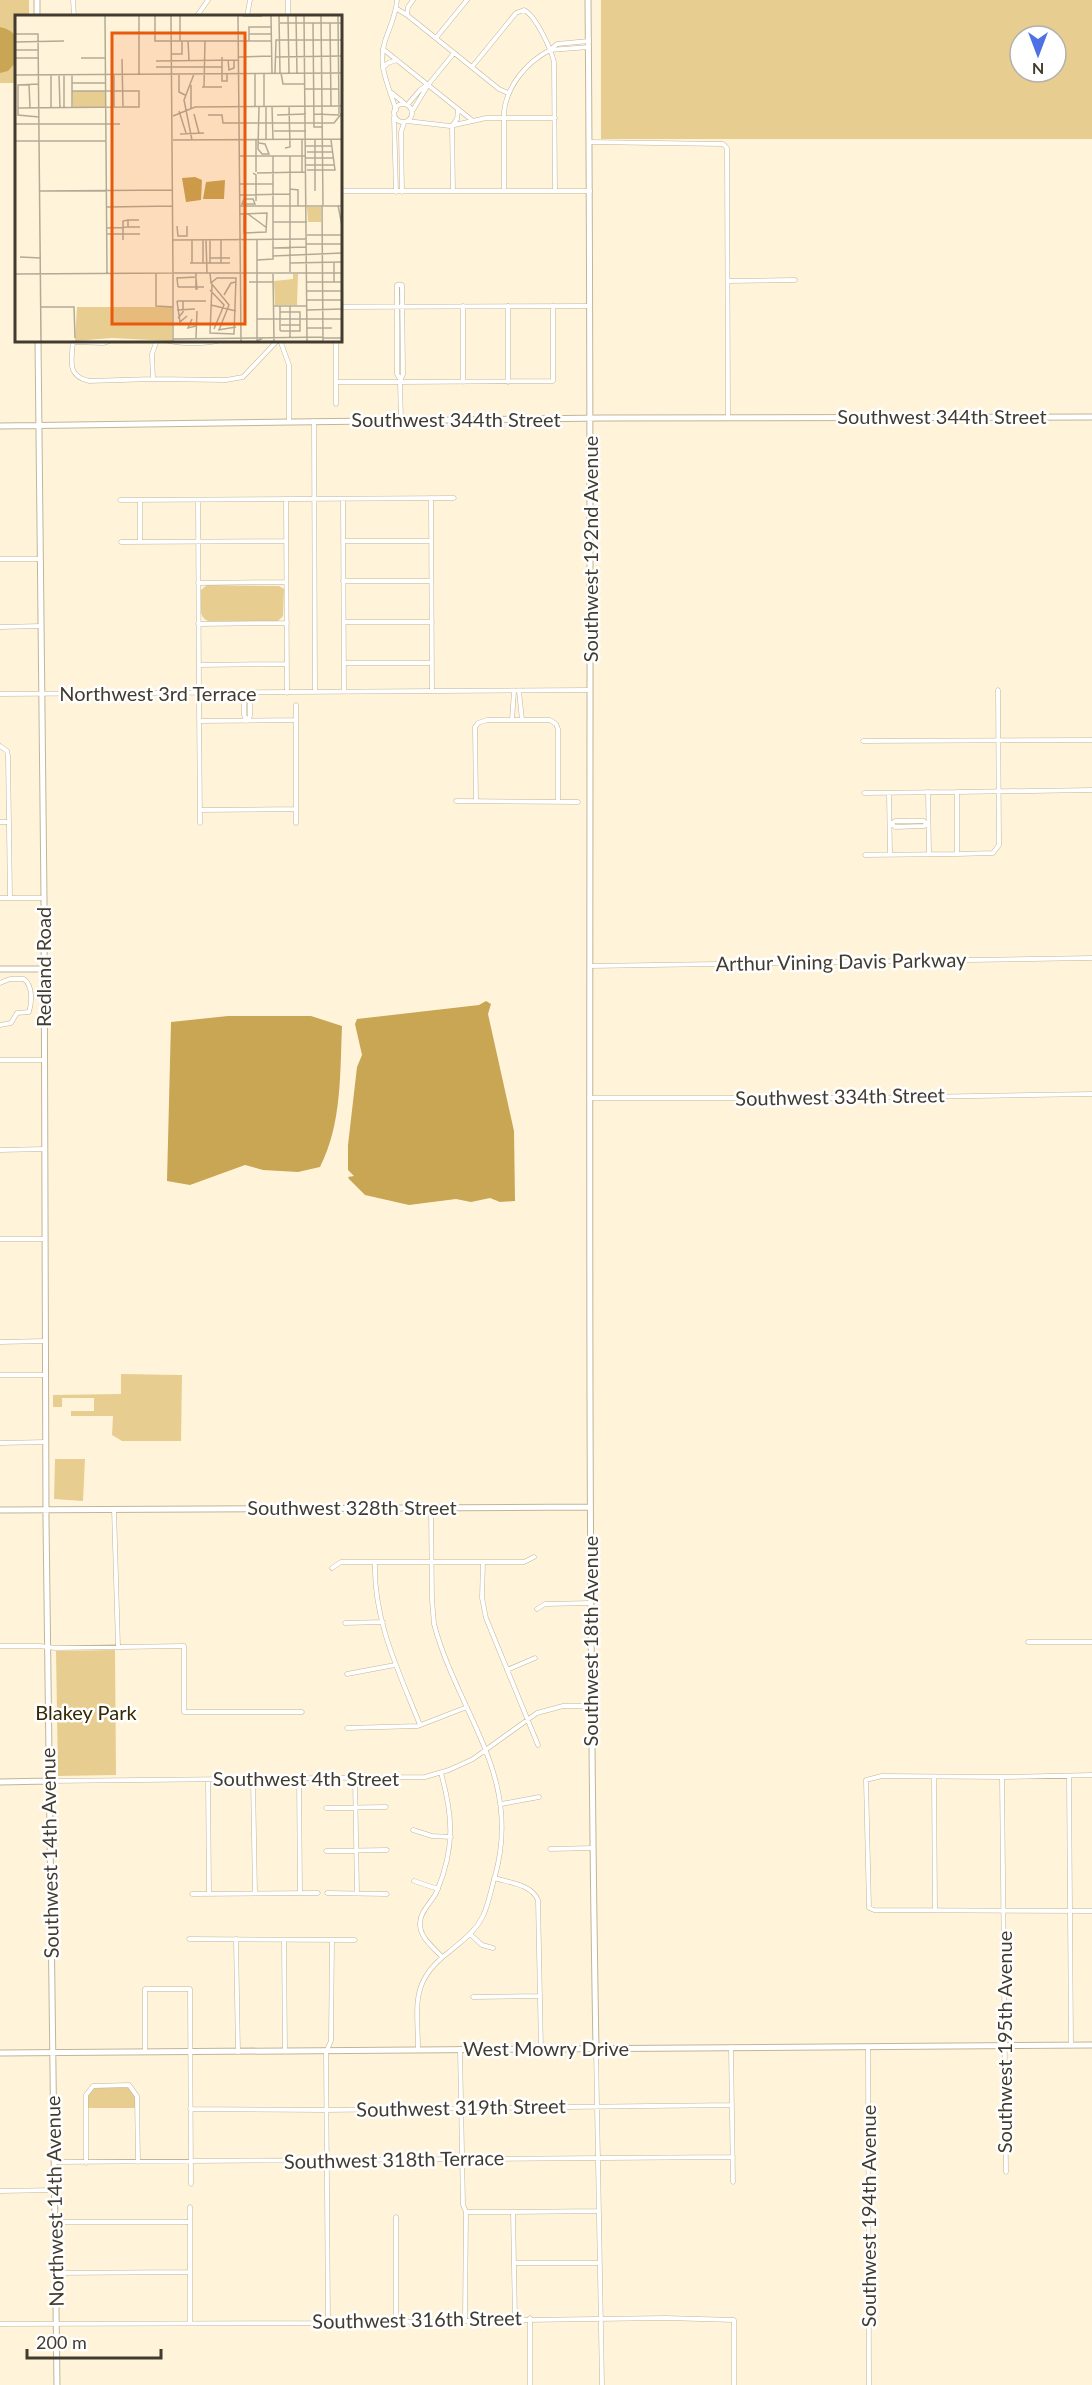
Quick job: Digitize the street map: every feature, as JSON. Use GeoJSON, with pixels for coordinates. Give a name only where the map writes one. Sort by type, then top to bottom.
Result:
{"type":"FeatureCollection","features":[{"type":"Feature","properties":{"kind":"street"},"geometry":{"type":"LineString","coordinates":[[73,0],[74,15]]}},
{"type":"Feature","properties":{"kind":"street"},"geometry":{"type":"LineString","coordinates":[[198,15],[208,0]]}},
{"type":"Feature","properties":{"kind":"street"},"geometry":{"type":"LineString","coordinates":[[247,15],[250,0]]}},
{"type":"Feature","properties":{"kind":"street"},"geometry":{"type":"LineString","coordinates":[[396,192],[394,117],[396,110],[383,69],[383,49],[397,9],[397,0]]}},
{"type":"Feature","properties":{"kind":"street"},"geometry":{"type":"LineString","coordinates":[[407,15],[408,7],[413,0]]}},
{"type":"Feature","properties":{"kind":"street"},"geometry":{"type":"LineString","coordinates":[[436,38],[467,0]]}},
{"type":"Feature","properties":{"kind":"street","name":"Southwest 192nd Avenue"},"geometry":{"type":"LineString","coordinates":[[588,0],[591,418],[588,1098]]}},
{"type":"Feature","properties":{"kind":"street"},"geometry":{"type":"LineString","coordinates":[[397,9],[499,89],[508,93]]}},
{"type":"Feature","properties":{"kind":"street"},"geometry":{"type":"LineString","coordinates":[[472,67],[514,15],[522,10],[532,16],[550,50],[555,70],[555,191]]}},
{"type":"Feature","properties":{"kind":"street"},"geometry":{"type":"LineString","coordinates":[[504,191],[504,118],[508,93],[531,63],[557,44],[589,44]]}},
{"type":"Feature","properties":{"kind":"street"},"geometry":{"type":"LineString","coordinates":[[383,49],[473,121]]}},
{"type":"Feature","properties":{"kind":"street"},"geometry":{"type":"LineString","coordinates":[[402,192],[401,132],[428,85],[454,53]]}},
{"type":"Feature","properties":{"kind":"street"},"geometry":{"type":"LineString","coordinates":[[383,69],[388,63],[397,60]]}},
{"type":"Feature","properties":{"kind":"street"},"geometry":{"type":"LineString","coordinates":[[396,110],[428,85]]}},
{"type":"Feature","properties":{"kind":"street"},"geometry":{"type":"LineString","coordinates":[[391,92],[424,121]]}},
{"type":"Feature","properties":{"kind":"street"},"geometry":{"type":"LineString","coordinates":[[453,191],[452,126],[457,119],[458,109]]}},
{"type":"Feature","properties":{"kind":"street"},"geometry":{"type":"LineString","coordinates":[[394,117],[397,122],[424,121],[452,126],[504,118],[555,118]]}},
{"type":"Feature","properties":{"kind":"street"},"geometry":{"type":"LineString","coordinates":[[589,142],[723,144],[727,148],[728,417]]}},
{"type":"Feature","properties":{"kind":"street"},"geometry":{"type":"LineString","coordinates":[[342,191],[590,191]]}},
{"type":"Feature","properties":{"kind":"street"},"geometry":{"type":"LineString","coordinates":[[728,281],[795,280]]}},
{"type":"Feature","properties":{"kind":"street"},"geometry":{"type":"LineString","coordinates":[[400,380],[397,374],[397,285],[402,285],[403,374],[400,380],[400,420]]}},
{"type":"Feature","properties":{"kind":"street"},"geometry":{"type":"LineString","coordinates":[[463,306],[463,382]]}},
{"type":"Feature","properties":{"kind":"street"},"geometry":{"type":"LineString","coordinates":[[508,306],[508,382]]}},
{"type":"Feature","properties":{"kind":"street"},"geometry":{"type":"LineString","coordinates":[[336,382],[553,381],[553,306]]}},
{"type":"Feature","properties":{"kind":"street"},"geometry":{"type":"LineString","coordinates":[[342,307],[590,306]]}},
{"type":"Feature","properties":{"kind":"street","name":"Redland Road"},"geometry":{"type":"LineString","coordinates":[[38,342],[44,898],[46,1510]]}},
{"type":"Feature","properties":{"kind":"street"},"geometry":{"type":"LineString","coordinates":[[73,342],[74,373],[79,379],[89,381],[226,380],[243,377],[277,342]]}},
{"type":"Feature","properties":{"kind":"street"},"geometry":{"type":"LineString","coordinates":[[88,342],[107,342]]}},
{"type":"Feature","properties":{"kind":"street"},"geometry":{"type":"LineString","coordinates":[[153,379],[152,354],[156,342]]}},
{"type":"Feature","properties":{"kind":"street"},"geometry":{"type":"LineString","coordinates":[[171,342],[210,342]]}},
{"type":"Feature","properties":{"kind":"street"},"geometry":{"type":"LineString","coordinates":[[280,342],[289,365],[290,421]]}},
{"type":"Feature","properties":{"kind":"street"},"geometry":{"type":"LineString","coordinates":[[336,342],[336,404]]}},
{"type":"Feature","properties":{"kind":"street","name":"Southwest 344th Street"},"geometry":{"type":"LineString","coordinates":[[0,426],[591,418],[1092,417]]}},
{"type":"Feature","properties":{"kind":"street"},"geometry":{"type":"LineString","coordinates":[[314,421],[315,692]]}},
{"type":"Feature","properties":{"kind":"street"},"geometry":{"type":"LineString","coordinates":[[431,498],[432,691]]}},
{"type":"Feature","properties":{"kind":"street"},"geometry":{"type":"LineString","coordinates":[[120,500],[454,498]]}},
{"type":"Feature","properties":{"kind":"street"},"geometry":{"type":"LineString","coordinates":[[286,499],[287,693]]}},
{"type":"Feature","properties":{"kind":"street"},"geometry":{"type":"LineString","coordinates":[[343,499],[344,692]]}},
{"type":"Feature","properties":{"kind":"street"},"geometry":{"type":"LineString","coordinates":[[140,500],[140,542]]}},
{"type":"Feature","properties":{"kind":"street"},"geometry":{"type":"LineString","coordinates":[[198,500],[199,694]]}},
{"type":"Feature","properties":{"kind":"street"},"geometry":{"type":"LineString","coordinates":[[343,541],[431,540]]}},
{"type":"Feature","properties":{"kind":"street"},"geometry":{"type":"LineString","coordinates":[[121,542],[286,541]]}},
{"type":"Feature","properties":{"kind":"street"},"geometry":{"type":"LineString","coordinates":[[0,559],[40,559]]}},
{"type":"Feature","properties":{"kind":"street"},"geometry":{"type":"LineString","coordinates":[[344,581],[431,581]]}},
{"type":"Feature","properties":{"kind":"street"},"geometry":{"type":"LineString","coordinates":[[198,583],[286,582]]}},
{"type":"Feature","properties":{"kind":"street"},"geometry":{"type":"LineString","coordinates":[[344,622],[432,622]]}},
{"type":"Feature","properties":{"kind":"street"},"geometry":{"type":"LineString","coordinates":[[198,624],[286,623]]}},
{"type":"Feature","properties":{"kind":"street"},"geometry":{"type":"LineString","coordinates":[[0,627],[41,626]]}},
{"type":"Feature","properties":{"kind":"street"},"geometry":{"type":"LineString","coordinates":[[344,663],[432,663]]}},
{"type":"Feature","properties":{"kind":"street"},"geometry":{"type":"LineString","coordinates":[[199,665],[287,664]]}},
{"type":"Feature","properties":{"kind":"street"},"geometry":{"type":"LineString","coordinates":[[517,691],[590,690]]}},
{"type":"Feature","properties":{"kind":"street"},"geometry":{"type":"LineString","coordinates":[[865,855],[989,854],[997,850],[999,841],[998,690]]}},
{"type":"Feature","properties":{"kind":"street"},"geometry":{"type":"LineString","coordinates":[[512,720],[512,708],[517,691]]}},
{"type":"Feature","properties":{"kind":"street"},"geometry":{"type":"LineString","coordinates":[[517,691],[522,708],[522,720]]}},
{"type":"Feature","properties":{"kind":"street","name":"Northwest 3rd Terrace"},"geometry":{"type":"LineString","coordinates":[[0,694],[517,691]]}},
{"type":"Feature","properties":{"kind":"street"},"geometry":{"type":"LineString","coordinates":[[244,693],[244,715],[247,721]]}},
{"type":"Feature","properties":{"kind":"street"},"geometry":{"type":"LineString","coordinates":[[247,721],[250,716],[250,693]]}},
{"type":"Feature","properties":{"kind":"street"},"geometry":{"type":"LineString","coordinates":[[199,703],[200,823]]}},
{"type":"Feature","properties":{"kind":"street"},"geometry":{"type":"LineString","coordinates":[[296,705],[296,823]]}},
{"type":"Feature","properties":{"kind":"street"},"geometry":{"type":"LineString","coordinates":[[512,708],[522,708]]}},
{"type":"Feature","properties":{"kind":"street"},"geometry":{"type":"LineString","coordinates":[[199,721],[296,720]]}},
{"type":"Feature","properties":{"kind":"street"},"geometry":{"type":"LineString","coordinates":[[476,801],[475,727],[477,723],[487,720],[550,720],[556,724],[558,729],[558,802]]}},
{"type":"Feature","properties":{"kind":"street"},"geometry":{"type":"LineString","coordinates":[[863,741],[1092,740]]}},
{"type":"Feature","properties":{"kind":"street"},"geometry":{"type":"LineString","coordinates":[[2,747],[8,756],[10,898]]}},
{"type":"Feature","properties":{"kind":"street"},"geometry":{"type":"LineString","coordinates":[[864,793],[1092,790]]}},
{"type":"Feature","properties":{"kind":"street"},"geometry":{"type":"LineString","coordinates":[[889,792],[890,855]]}},
{"type":"Feature","properties":{"kind":"street"},"geometry":{"type":"LineString","coordinates":[[928,792],[929,854]]}},
{"type":"Feature","properties":{"kind":"street"},"geometry":{"type":"LineString","coordinates":[[957,792],[957,854]]}},
{"type":"Feature","properties":{"kind":"street"},"geometry":{"type":"LineString","coordinates":[[456,801],[578,802]]}},
{"type":"Feature","properties":{"kind":"street"},"geometry":{"type":"LineString","coordinates":[[200,810],[295,809]]}},
{"type":"Feature","properties":{"kind":"street"},"geometry":{"type":"LineString","coordinates":[[0,822],[9,822]]}},
{"type":"Feature","properties":{"kind":"street"},"geometry":{"type":"LineString","coordinates":[[891,824],[895,827],[927,824]]}},
{"type":"Feature","properties":{"kind":"street"},"geometry":{"type":"LineString","coordinates":[[0,898],[44,898]]}},
{"type":"Feature","properties":{"kind":"street","name":"Arthur Vining Davis Parkway"},"geometry":{"type":"LineString","coordinates":[[589,966],[1092,958]]}},
{"type":"Feature","properties":{"kind":"street"},"geometry":{"type":"LineString","coordinates":[[0,969],[44,969]]}},
{"type":"Feature","properties":{"kind":"street"},"geometry":{"type":"LineString","coordinates":[[0,983],[10,979],[24,979],[30,990],[29,1012],[17,1013],[9,1025],[0,1025]]}},
{"type":"Feature","properties":{"kind":"street"},"geometry":{"type":"LineString","coordinates":[[0,1060],[45,1060]]}},
{"type":"Feature","properties":{"kind":"street","name":"Southwest 334th Street"},"geometry":{"type":"LineString","coordinates":[[588,1098],[861,1098],[1092,1094]]}},
{"type":"Feature","properties":{"kind":"street","name":"Southwest 18th Avenue"},"geometry":{"type":"LineString","coordinates":[[588,1098],[597,2211]]}},
{"type":"Feature","properties":{"kind":"street"},"geometry":{"type":"LineString","coordinates":[[0,1150],[45,1149]]}},
{"type":"Feature","properties":{"kind":"street"},"geometry":{"type":"LineString","coordinates":[[0,1239],[45,1239]]}},
{"type":"Feature","properties":{"kind":"street"},"geometry":{"type":"LineString","coordinates":[[0,1342],[45,1341]]}},
{"type":"Feature","properties":{"kind":"street"},"geometry":{"type":"LineString","coordinates":[[0,1375],[46,1375]]}},
{"type":"Feature","properties":{"kind":"street"},"geometry":{"type":"LineString","coordinates":[[0,1443],[46,1442]]}},
{"type":"Feature","properties":{"kind":"street","name":"Southwest 328th Street"},"geometry":{"type":"LineString","coordinates":[[0,1510],[590,1507]]}},
{"type":"Feature","properties":{"kind":"street"},"geometry":{"type":"LineString","coordinates":[[418,2050],[419,1989],[428,1970],[471,1934],[483,1914],[495,1878],[502,1846],[501,1804],[496,1778],[434,1624],[431,1508]]}},
{"type":"Feature","properties":{"kind":"street"},"geometry":{"type":"LineString","coordinates":[[114,1509],[118,1646]]}},
{"type":"Feature","properties":{"kind":"street","name":"Southwest 14th Avenue"},"geometry":{"type":"LineString","coordinates":[[46,1510],[53,2052]]}},
{"type":"Feature","properties":{"kind":"street"},"geometry":{"type":"LineString","coordinates":[[332,1568],[341,1562],[524,1562],[534,1557]]}},
{"type":"Feature","properties":{"kind":"street"},"geometry":{"type":"LineString","coordinates":[[375,1562],[375,1594],[395,1665],[420,1725]]}},
{"type":"Feature","properties":{"kind":"street"},"geometry":{"type":"LineString","coordinates":[[483,1562],[484,1613],[538,1745]]}},
{"type":"Feature","properties":{"kind":"street"},"geometry":{"type":"LineString","coordinates":[[537,1610],[545,1604],[591,1603]]}},
{"type":"Feature","properties":{"kind":"street"},"geometry":{"type":"LineString","coordinates":[[345,1623],[383,1622]]}},
{"type":"Feature","properties":{"kind":"street"},"geometry":{"type":"LineString","coordinates":[[1028,1642],[1092,1642]]}},
{"type":"Feature","properties":{"kind":"street"},"geometry":{"type":"LineString","coordinates":[[0,1646],[184,1646],[184,1712],[302,1712]]}},
{"type":"Feature","properties":{"kind":"street"},"geometry":{"type":"LineString","coordinates":[[507,1670],[536,1658]]}},
{"type":"Feature","properties":{"kind":"street"},"geometry":{"type":"LineString","coordinates":[[347,1674],[395,1665]]}},
{"type":"Feature","properties":{"kind":"street","name":"Southwest 4th Street"},"geometry":{"type":"LineString","coordinates":[[0,1782],[410,1778],[441,1773],[464,1764],[486,1751],[527,1719],[543,1711],[558,1707],[592,1706]]}},
{"type":"Feature","properties":{"kind":"street"},"geometry":{"type":"LineString","coordinates":[[347,1728],[420,1725],[467,1707]]}},
{"type":"Feature","properties":{"kind":"street"},"geometry":{"type":"LineString","coordinates":[[441,1773],[449,1803],[451,1838],[438,1889],[421,1916],[420,1924],[425,1938],[442,1957]]}},
{"type":"Feature","properties":{"kind":"street"},"geometry":{"type":"LineString","coordinates":[[1092,1775],[882,1776],[866,1780],[868,1905],[874,1910],[1092,1911]]}},
{"type":"Feature","properties":{"kind":"street"},"geometry":{"type":"LineString","coordinates":[[1069,1776],[1071,2045]]}},
{"type":"Feature","properties":{"kind":"street"},"geometry":{"type":"LineString","coordinates":[[934,1777],[935,1910]]}},
{"type":"Feature","properties":{"kind":"street","name":"Southwest 195th Avenue"},"geometry":{"type":"LineString","coordinates":[[1002,1777],[1006,2172]]}},
{"type":"Feature","properties":{"kind":"street"},"geometry":{"type":"LineString","coordinates":[[299,1779],[300,1893]]}},
{"type":"Feature","properties":{"kind":"street"},"geometry":{"type":"LineString","coordinates":[[356,1779],[357,1893]]}},
{"type":"Feature","properties":{"kind":"street"},"geometry":{"type":"LineString","coordinates":[[208,1780],[209,1894]]}},
{"type":"Feature","properties":{"kind":"street"},"geometry":{"type":"LineString","coordinates":[[253,1780],[255,1893]]}},
{"type":"Feature","properties":{"kind":"street"},"geometry":{"type":"LineString","coordinates":[[501,1804],[539,1797]]}},
{"type":"Feature","properties":{"kind":"street"},"geometry":{"type":"LineString","coordinates":[[326,1808],[386,1807]]}},
{"type":"Feature","properties":{"kind":"street"},"geometry":{"type":"LineString","coordinates":[[413,1830],[432,1836],[451,1838]]}},
{"type":"Feature","properties":{"kind":"street"},"geometry":{"type":"LineString","coordinates":[[550,1849],[593,1848]]}},
{"type":"Feature","properties":{"kind":"street"},"geometry":{"type":"LineString","coordinates":[[326,1851],[387,1850]]}},
{"type":"Feature","properties":{"kind":"street"},"geometry":{"type":"LineString","coordinates":[[495,1878],[527,1888],[536,1894],[540,1910],[541,2049]]}},
{"type":"Feature","properties":{"kind":"street"},"geometry":{"type":"LineString","coordinates":[[414,1881],[438,1889]]}},
{"type":"Feature","properties":{"kind":"street"},"geometry":{"type":"LineString","coordinates":[[192,1894],[318,1893]]}},
{"type":"Feature","properties":{"kind":"street"},"geometry":{"type":"LineString","coordinates":[[327,1893],[387,1894]]}},
{"type":"Feature","properties":{"kind":"street"},"geometry":{"type":"LineString","coordinates":[[471,1934],[482,1945],[493,1947]]}},
{"type":"Feature","properties":{"kind":"street"},"geometry":{"type":"LineString","coordinates":[[189,1939],[355,1940]]}},
{"type":"Feature","properties":{"kind":"street"},"geometry":{"type":"LineString","coordinates":[[236,1939],[238,2053]]}},
{"type":"Feature","properties":{"kind":"street"},"geometry":{"type":"LineString","coordinates":[[284,1940],[285,2052]]}},
{"type":"Feature","properties":{"kind":"street"},"geometry":{"type":"LineString","coordinates":[[328,2323],[325,2110],[326,2052],[331,2041],[332,1940]]}},
{"type":"Feature","properties":{"kind":"street"},"geometry":{"type":"LineString","coordinates":[[145,2052],[145,1989],[190,1989],[189,2163],[191,2184]]}},
{"type":"Feature","properties":{"kind":"street"},"geometry":{"type":"LineString","coordinates":[[473,1997],[540,1996]]}},
{"type":"Feature","properties":{"kind":"street","name":"West Mowry Drive"},"geometry":{"type":"LineString","coordinates":[[0,2053],[1092,2045]]}},
{"type":"Feature","properties":{"kind":"street","name":"Southwest 194th Avenue"},"geometry":{"type":"LineString","coordinates":[[868,2046],[869,2385]]}},
{"type":"Feature","properties":{"kind":"street"},"geometry":{"type":"LineString","coordinates":[[731,2047],[733,2182]]}},
{"type":"Feature","properties":{"kind":"street"},"geometry":{"type":"LineString","coordinates":[[460,2049],[463,2205],[466,2212],[465,2320]]}},
{"type":"Feature","properties":{"kind":"street","name":"Northwest 14th Avenue"},"geometry":{"type":"LineString","coordinates":[[53,2052],[57,2385]]}},
{"type":"Feature","properties":{"kind":"street"},"geometry":{"type":"LineString","coordinates":[[86,2163],[86,2095],[93,2085],[129,2085],[134,2090],[137,2096],[138,2162]]}},
{"type":"Feature","properties":{"kind":"street","name":"Southwest 319th Street"},"geometry":{"type":"LineString","coordinates":[[190,2109],[325,2110],[732,2105]]}},
{"type":"Feature","properties":{"kind":"street","name":"Southwest 318th Terrace"},"geometry":{"type":"LineString","coordinates":[[55,2162],[189,2163],[733,2157]]}},
{"type":"Feature","properties":{"kind":"street"},"geometry":{"type":"LineString","coordinates":[[0,2191],[55,2190]]}},
{"type":"Feature","properties":{"kind":"street"},"geometry":{"type":"LineString","coordinates":[[190,2207],[190,2322]]}},
{"type":"Feature","properties":{"kind":"street"},"geometry":{"type":"LineString","coordinates":[[466,2212],[597,2211],[602,2385]]}},
{"type":"Feature","properties":{"kind":"street"},"geometry":{"type":"LineString","coordinates":[[513,2212],[515,2319]]}},
{"type":"Feature","properties":{"kind":"street"},"geometry":{"type":"LineString","coordinates":[[396,2217],[396,2321]]}},
{"type":"Feature","properties":{"kind":"street"},"geometry":{"type":"LineString","coordinates":[[56,2222],[190,2222]]}},
{"type":"Feature","properties":{"kind":"street"},"geometry":{"type":"LineString","coordinates":[[514,2264],[598,2263]]}},
{"type":"Feature","properties":{"kind":"street"},"geometry":{"type":"LineString","coordinates":[[55,2273],[189,2272]]}},
{"type":"Feature","properties":{"kind":"street","name":"Southwest 316th Street"},"geometry":{"type":"LineString","coordinates":[[0,2324],[328,2323],[600,2318],[734,2320],[734,2385]]}},
{"type":"Feature","properties":{"kind":"street"},"geometry":{"type":"LineString","coordinates":[[530,2319],[530,2385]]}},
{"type":"Feature","properties":{"kind":"green space"},"geometry":{"type":"Polygon","coordinates":[[[0,0],[29,0],[29,15],[15,15],[15,83],[0,83],[0,0]]]}},
{"type":"Feature","properties":{"kind":"green space"},"geometry":{"type":"Polygon","coordinates":[[[601,0],[1092,0],[1092,139],[601,139],[601,0]]]}},
{"type":"Feature","properties":{"kind":"green space"},"geometry":{"type":"Polygon","coordinates":[[[207,585],[279,586],[284,589],[283,616],[278,621],[208,621],[202,616],[200,603],[201,590],[207,585]]]}},
{"type":"Feature","properties":{"kind":"green space"},"geometry":{"type":"Polygon","coordinates":[[[121,1374],[182,1375],[181,1441],[122,1441],[112,1435],[113,1416],[71,1416],[71,1411],[94,1411],[94,1398],[62,1398],[62,1407],[53,1407],[53,1395],[121,1394],[121,1374]]]}},
{"type":"Feature","properties":{"kind":"green space"},"geometry":{"type":"Polygon","coordinates":[[[55,1459],[85,1459],[83,1501],[54,1499],[55,1459]]]}},
{"type":"Feature","properties":{"kind":"green space","name":"Blakey Park"},"geometry":{"type":"Polygon","coordinates":[[[115,1650],[116,1775],[58,1776],[56,1651],[115,1650]]]}},
{"type":"Feature","properties":{"kind":"green space"},"geometry":{"type":"Polygon","coordinates":[[[93,2086],[129,2086],[137,2096],[136,2108],[87,2108],[87,2096],[93,2086]]]}},
{"type":"Feature","properties":{"kind":"shaded area"},"geometry":{"type":"Polygon","coordinates":[[[0,27],[12,32],[15,36],[15,63],[8,71],[0,73],[0,27]]]}},
{"type":"Feature","properties":{"kind":"shaded area"},"geometry":{"type":"Polygon","coordinates":[[[486,1001],[491,1004],[488,1014],[514,1131],[515,1201],[500,1202],[490,1198],[471,1202],[456,1199],[409,1205],[365,1195],[348,1177],[354,1176],[348,1170],[348,1145],[357,1067],[362,1055],[355,1024],[357,1019],[479,1005],[486,1001]]]}},
{"type":"Feature","properties":{"kind":"shaded area"},"geometry":{"type":"Polygon","coordinates":[[[228,1016],[311,1016],[342,1026],[336,1116],[327,1151],[320,1167],[298,1172],[263,1170],[245,1165],[190,1185],[167,1181],[171,1022],[228,1016]]]}}]}
